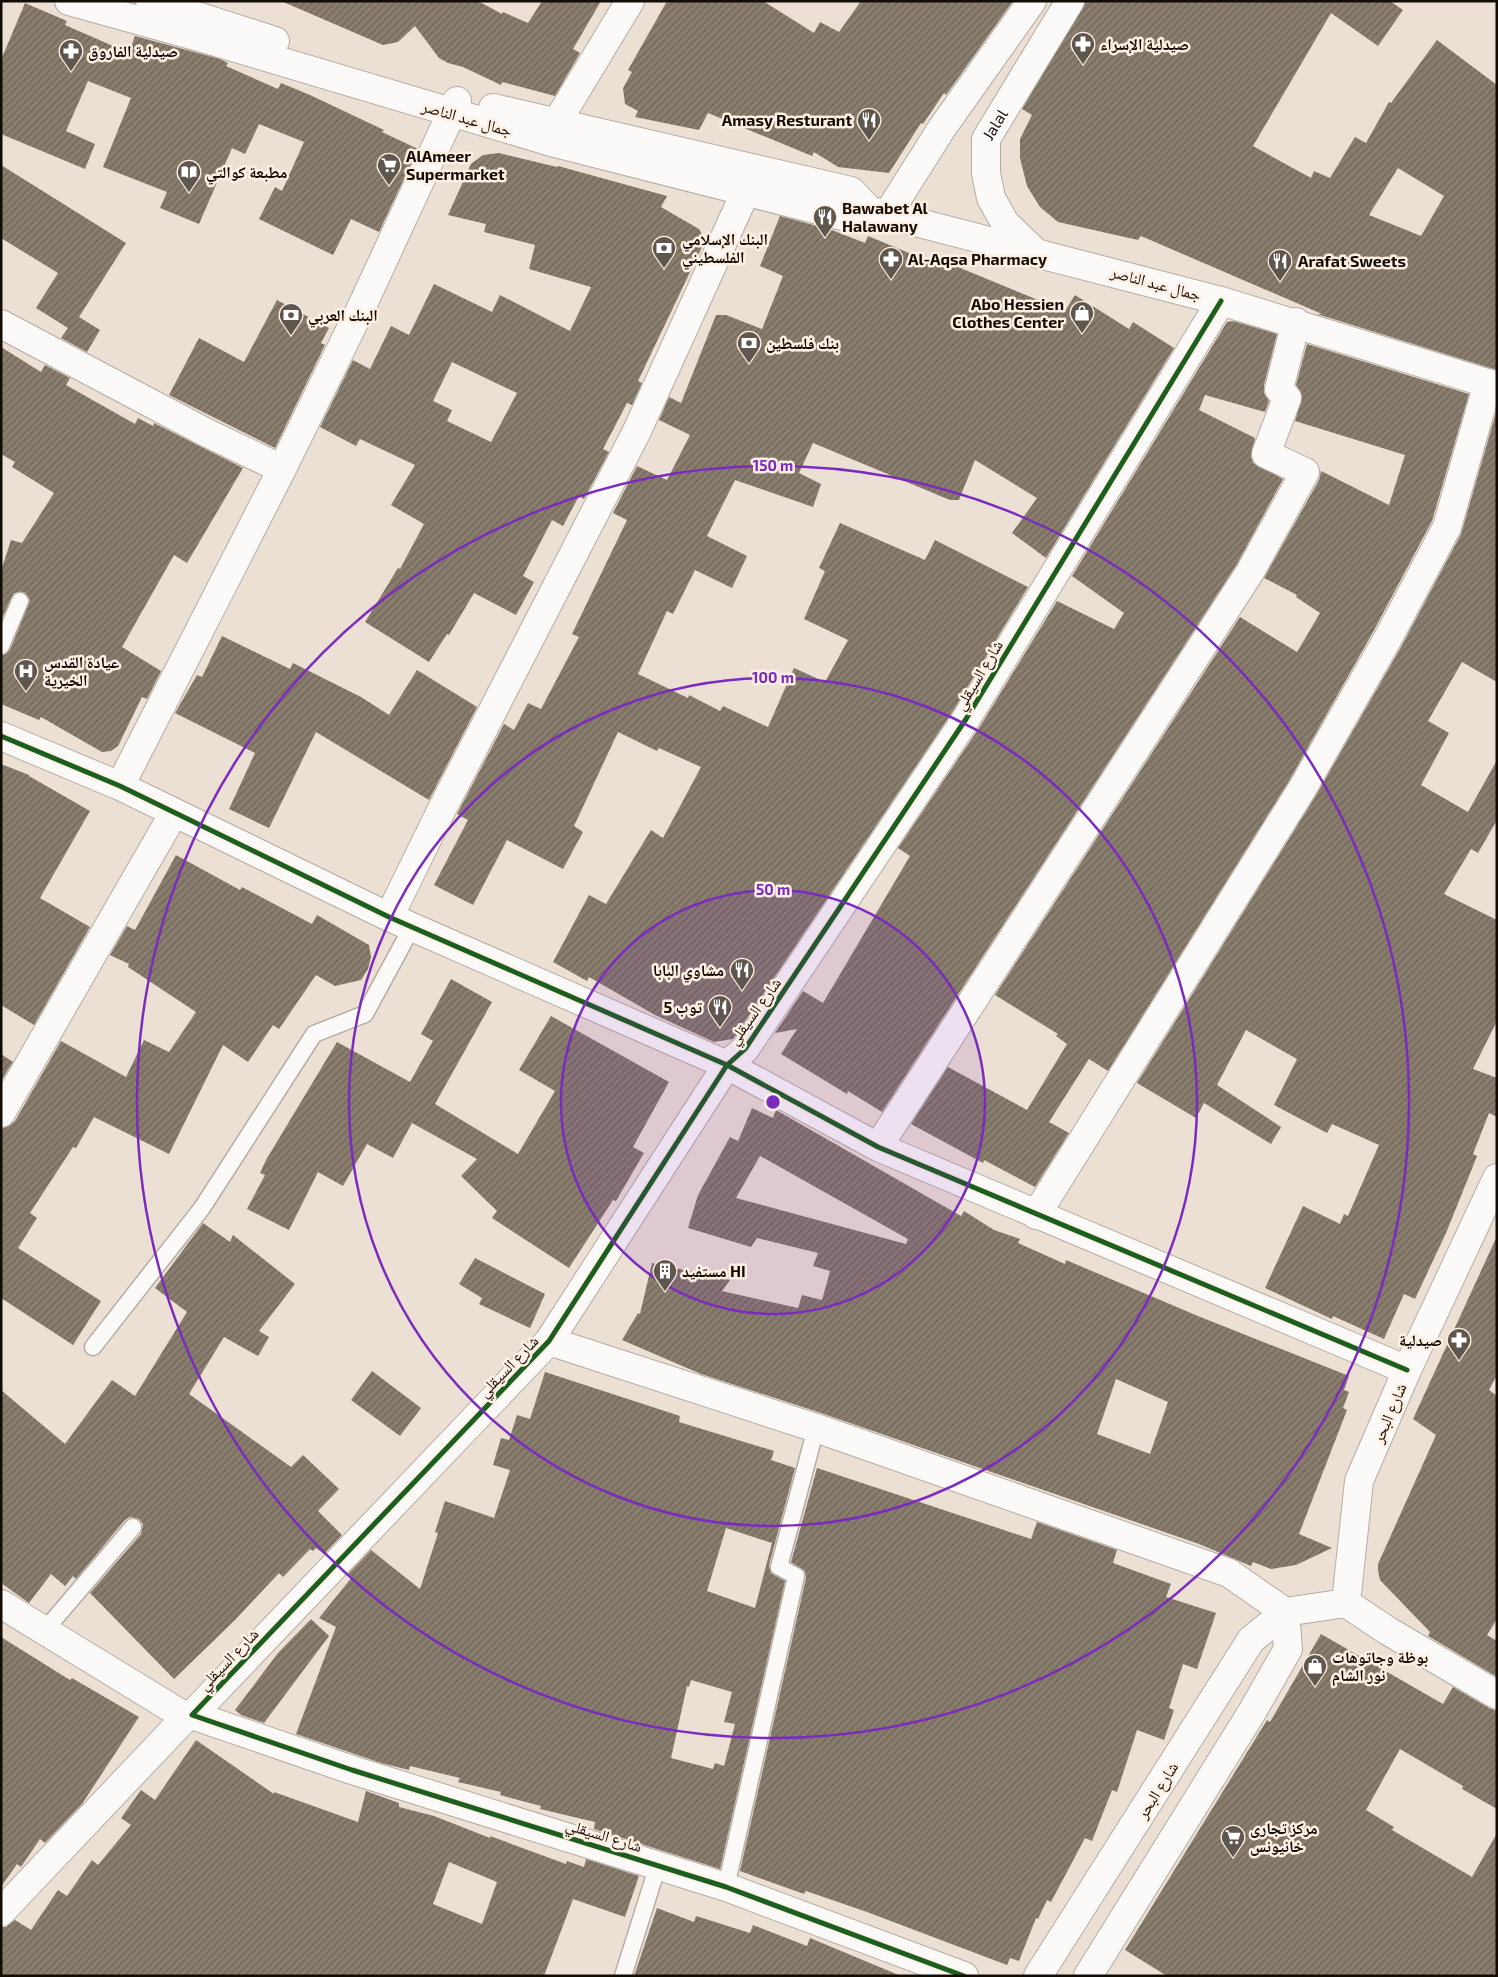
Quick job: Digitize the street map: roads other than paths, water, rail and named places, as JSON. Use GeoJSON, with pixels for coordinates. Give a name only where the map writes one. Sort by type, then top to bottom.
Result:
{"type":"FeatureCollection","features":[{"type":"Feature","properties":{"kind":"street","name":"جمال عبد الناصر"},"geometry":{"type":"LineString","coordinates":[[69,1],[454,107],[750,181],[851,191],[878,213],[1034,251],[1296,322],[1492,385]]}},
{"type":"Feature","properties":{"kind":"street","name":"جمال عبد الناصر"},"geometry":{"type":"LineString","coordinates":[[150,1],[179,5],[454,107],[556,122],[750,181]]}},
{"type":"Feature","properties":{"kind":"street"},"geometry":{"type":"LineString","coordinates":[[556,122],[630,1]]}},
{"type":"Feature","properties":{"kind":"street"},"geometry":{"type":"LineString","coordinates":[[878,213],[942,128],[1032,1]]}},
{"type":"Feature","properties":{"kind":"street","name":"Jalal"},"geometry":{"type":"LineString","coordinates":[[1034,251],[1005,223],[991,198],[986,173],[986,139],[1070,1]]}},
{"type":"Feature","properties":{"kind":"street"},"geometry":{"type":"LineString","coordinates":[[120,786],[282,470],[363,304],[454,107]]}},
{"type":"Feature","properties":{"kind":"street"},"geometry":{"type":"LineString","coordinates":[[400,922],[446,800],[637,431],[750,181]]}},
{"type":"Feature","properties":{"kind":"street","name":"شارع السيقلي"},"geometry":{"type":"LineString","coordinates":[[964,1976],[726,1887],[352,1770],[189,1716],[549,1342],[727,1065],[745,1049],[966,719],[1221,301]]}},
{"type":"Feature","properties":{"kind":"street"},"geometry":{"type":"LineString","coordinates":[[878,1147],[1250,572],[1305,472],[1266,454],[1287,398],[1279,389],[1296,322]]}},
{"type":"Feature","properties":{"kind":"street"},"geometry":{"type":"LineString","coordinates":[[1,324],[207,433],[282,470]]}},
{"type":"Feature","properties":{"kind":"street"},"geometry":{"type":"LineString","coordinates":[[1036,1215],[1302,789],[1387,640],[1447,527],[1492,385]]}},
{"type":"Feature","properties":{"kind":"street"},"geometry":{"type":"LineString","coordinates":[[1,736],[120,786],[400,922],[727,1065],[878,1147],[1407,1370]]}},
{"type":"Feature","properties":{"kind":"street"},"geometry":{"type":"LineString","coordinates":[[1,1113],[174,813]]}},
{"type":"Feature","properties":{"kind":"street","name":"شارع البحر"},"geometry":{"type":"LineString","coordinates":[[1346,1603],[1359,1481],[1407,1370],[1497,1178]]}},
{"type":"Feature","properties":{"kind":"street"},"geometry":{"type":"LineString","coordinates":[[549,1342],[816,1428],[1229,1573],[1284,1612],[1346,1603],[1388,1631],[1497,1695]]}},
{"type":"Feature","properties":{"kind":"street"},"geometry":{"type":"LineString","coordinates":[[1,1604],[189,1716],[1,1912]]}},
{"type":"Feature","properties":{"kind":"street"},"geometry":{"type":"LineString","coordinates":[[1088,1976],[1252,1712],[1288,1649],[1284,1612]]}},
{"type":"Feature","properties":{"kind":"street","name":"شارع البحر"},"geometry":{"type":"LineString","coordinates":[[1038,1976],[1251,1640],[1284,1612]]}},
{"type":"Feature","properties":{"kind":"lane"},"geometry":{"type":"LineString","coordinates":[[1,646],[20,601]]}},
{"type":"Feature","properties":{"kind":"lane"},"geometry":{"type":"LineString","coordinates":[[93,1347],[202,1208],[314,1034],[365,1014],[400,922]]}},
{"type":"Feature","properties":{"kind":"lane"},"geometry":{"type":"LineString","coordinates":[[726,1887],[796,1576],[779,1567],[816,1428]]}},
{"type":"Feature","properties":{"kind":"lane"},"geometry":{"type":"LineString","coordinates":[[45,1630],[133,1526]]}},
{"type":"Feature","properties":{"kind":"lane"},"geometry":{"type":"LineString","coordinates":[[623,1976],[658,1865]]}},
{"type":"Feature","properties":{"kind":"place","name":"صيدلية الإسراء"},"geometry":{"type":"Point","coordinates":[1083,65]}},
{"type":"Feature","properties":{"kind":"place","name":"صيدلية الفاروق"},"geometry":{"type":"Point","coordinates":[71,72]}},
{"type":"Feature","properties":{"kind":"place","name":"Amasy Resturant"},"geometry":{"type":"Point","coordinates":[869,141]}},
{"type":"Feature","properties":{"kind":"place","name":"AlAmeer Supermarket"},"geometry":{"type":"Point","coordinates":[389,186]}},
{"type":"Feature","properties":{"kind":"place","name":"مطبعة كوالتي"},"geometry":{"type":"Point","coordinates":[189,193]}},
{"type":"Feature","properties":{"kind":"place","name":"Bawabet Al Halawany"},"geometry":{"type":"Point","coordinates":[825,238]}},
{"type":"Feature","properties":{"kind":"place","name":"البنك الإسلامي الفلسطيني"},"geometry":{"type":"Point","coordinates":[664,269]}},
{"type":"Feature","properties":{"kind":"place","name":"Al-Aqsa Pharmacy"},"geometry":{"type":"Point","coordinates":[891,280]}},
{"type":"Feature","properties":{"kind":"place","name":"Arafat Sweets"},"geometry":{"type":"Point","coordinates":[1280,282]}},
{"type":"Feature","properties":{"kind":"place","name":"Abo Hessien Clothes Center"},"geometry":{"type":"Point","coordinates":[1082,334]}},
{"type":"Feature","properties":{"kind":"place","name":"البنك العربي"},"geometry":{"type":"Point","coordinates":[291,336]}},
{"type":"Feature","properties":{"kind":"place","name":"بنك فلسطين"},"geometry":{"type":"Point","coordinates":[749,364]}},
{"type":"Feature","properties":{"kind":"place","name":"عيادة القدس الخيرية"},"geometry":{"type":"Point","coordinates":[26,692]}},
{"type":"Feature","properties":{"kind":"place","name":"مشاوي البابا"},"geometry":{"type":"Point","coordinates":[742,991]}},
{"type":"Feature","properties":{"kind":"place","name":"توب 5"},"geometry":{"type":"Point","coordinates":[720,1028]}},
{"type":"Feature","properties":{"kind":"place","name":"مستفيد HI"},"geometry":{"type":"Point","coordinates":[665,1292]}},
{"type":"Feature","properties":{"kind":"place","name":"صيدلية"},"geometry":{"type":"Point","coordinates":[1459,1361]}},
{"type":"Feature","properties":{"kind":"place","name":"بوظة وجاتوهات نور الشام"},"geometry":{"type":"Point","coordinates":[1315,1687]}},
{"type":"Feature","properties":{"kind":"place","name":"مركز تجارى خانيونس"},"geometry":{"type":"Point","coordinates":[1233,1858]}}]}
